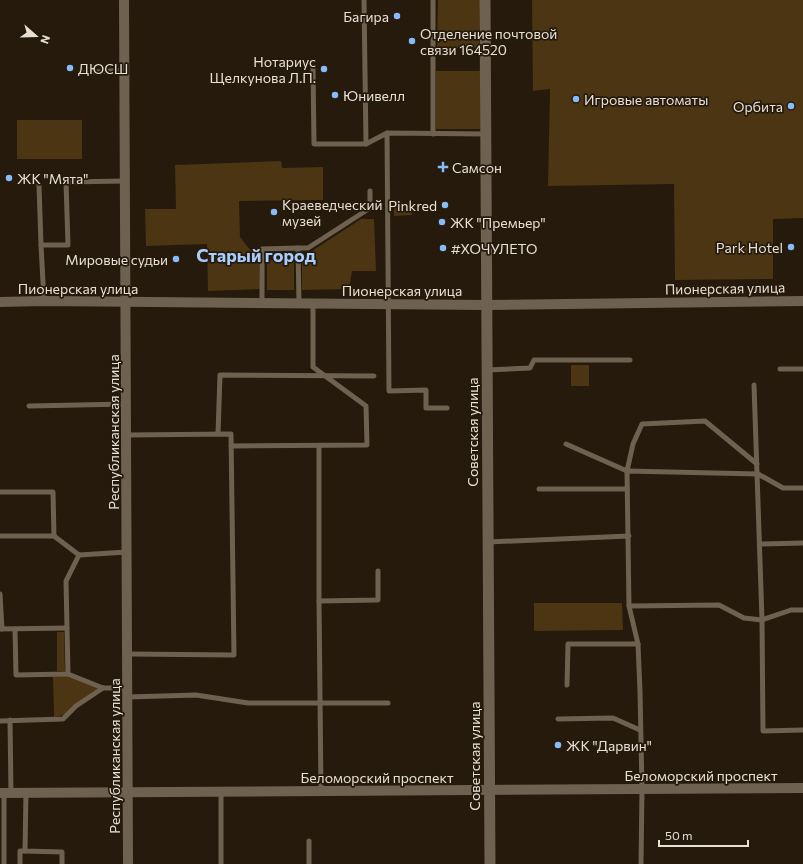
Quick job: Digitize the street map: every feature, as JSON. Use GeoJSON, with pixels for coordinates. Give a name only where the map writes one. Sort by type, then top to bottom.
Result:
{"type":"FeatureCollection","features":[{"type":"Feature","properties":{"kind":"street","name":"Республиканская улица"},"geometry":{"type":"LineString","coordinates":[[124,0],[128,552],[128,864]]}},
{"type":"Feature","properties":{"kind":"street","name":"Советская улица"},"geometry":{"type":"LineString","coordinates":[[485,0],[490,864]]}},
{"type":"Feature","properties":{"kind":"street","name":"Пионерская улица"},"geometry":{"type":"LineString","coordinates":[[0,302],[44,301],[486,305],[803,301]]}},
{"type":"Feature","properties":{"kind":"street","name":"Беломорский проспект"},"geometry":{"type":"LineString","coordinates":[[5,792],[803,788]]}},
{"type":"Feature","properties":{"kind":"lane"},"geometry":{"type":"LineString","coordinates":[[364,0],[366,144]]}},
{"type":"Feature","properties":{"kind":"lane"},"geometry":{"type":"LineString","coordinates":[[433,0],[433,134]]}},
{"type":"Feature","properties":{"kind":"lane"},"geometry":{"type":"LineString","coordinates":[[313,67],[314,144],[366,144],[387,133],[486,134]]}},
{"type":"Feature","properties":{"kind":"lane"},"geometry":{"type":"LineString","coordinates":[[80,73],[125,70]]}},
{"type":"Feature","properties":{"kind":"lane"},"geometry":{"type":"LineString","coordinates":[[387,133],[389,391],[426,390],[426,408],[447,408]]}},
{"type":"Feature","properties":{"kind":"lane"},"geometry":{"type":"LineString","coordinates":[[41,245],[68,244],[66,182],[125,181]]}},
{"type":"Feature","properties":{"kind":"lane"},"geometry":{"type":"LineString","coordinates":[[39,185],[44,301]]}},
{"type":"Feature","properties":{"kind":"lane"},"geometry":{"type":"LineString","coordinates":[[262,303],[262,249],[308,248],[370,208],[370,191]]}},
{"type":"Feature","properties":{"kind":"lane"},"geometry":{"type":"LineString","coordinates":[[298,248],[299,303]]}},
{"type":"Feature","properties":{"kind":"lane"},"geometry":{"type":"LineString","coordinates":[[310,375],[313,368],[313,304]]}},
{"type":"Feature","properties":{"kind":"lane"},"geometry":{"type":"LineString","coordinates":[[487,370],[530,368],[534,360],[630,360]]}},
{"type":"Feature","properties":{"kind":"lane"},"geometry":{"type":"LineString","coordinates":[[231,446],[367,445],[366,406],[313,368]]}},
{"type":"Feature","properties":{"kind":"lane"},"geometry":{"type":"LineString","coordinates":[[780,369],[803,369]]}},
{"type":"Feature","properties":{"kind":"lane"},"geometry":{"type":"LineString","coordinates":[[218,434],[220,375],[374,376]]}},
{"type":"Feature","properties":{"kind":"lane"},"geometry":{"type":"LineString","coordinates":[[754,385],[762,620],[763,730],[803,730]]}},
{"type":"Feature","properties":{"kind":"lane"},"geometry":{"type":"LineString","coordinates":[[29,406],[126,404]]}},
{"type":"Feature","properties":{"kind":"lane"},"geometry":{"type":"LineString","coordinates":[[640,864],[642,789],[638,644],[630,606],[627,471],[633,444],[642,424],[705,420],[757,464]]}},
{"type":"Feature","properties":{"kind":"lane"},"geometry":{"type":"LineString","coordinates":[[127,435],[231,434],[234,655],[128,654]]}},
{"type":"Feature","properties":{"kind":"lane"},"geometry":{"type":"LineString","coordinates":[[566,444],[627,471],[758,474],[783,488],[803,488]]}},
{"type":"Feature","properties":{"kind":"lane"},"geometry":{"type":"LineString","coordinates":[[319,446],[319,704],[321,791]]}},
{"type":"Feature","properties":{"kind":"lane"},"geometry":{"type":"LineString","coordinates":[[539,489],[628,489]]}},
{"type":"Feature","properties":{"kind":"lane"},"geometry":{"type":"LineString","coordinates":[[0,492],[53,492],[54,536]]}},
{"type":"Feature","properties":{"kind":"lane"},"geometry":{"type":"LineString","coordinates":[[0,536],[54,536],[78,556],[128,552]]}},
{"type":"Feature","properties":{"kind":"lane"},"geometry":{"type":"LineString","coordinates":[[488,542],[629,536]]}},
{"type":"Feature","properties":{"kind":"lane"},"geometry":{"type":"LineString","coordinates":[[760,544],[803,543]]}},
{"type":"Feature","properties":{"kind":"lane"},"geometry":{"type":"LineString","coordinates":[[68,674],[66,581],[78,556]]}},
{"type":"Feature","properties":{"kind":"lane"},"geometry":{"type":"LineString","coordinates":[[320,601],[378,600],[378,571]]}},
{"type":"Feature","properties":{"kind":"lane"},"geometry":{"type":"LineString","coordinates":[[0,594],[1,629],[67,628]]}},
{"type":"Feature","properties":{"kind":"lane"},"geometry":{"type":"LineString","coordinates":[[630,606],[718,605],[744,618],[762,620],[791,610],[803,610]]}},
{"type":"Feature","properties":{"kind":"lane"},"geometry":{"type":"LineString","coordinates":[[15,629],[16,675],[68,674],[104,688],[128,693],[196,696],[248,703],[388,703]]}},
{"type":"Feature","properties":{"kind":"lane"},"geometry":{"type":"LineString","coordinates":[[568,685],[568,644],[638,644]]}},
{"type":"Feature","properties":{"kind":"lane"},"geometry":{"type":"LineString","coordinates":[[0,721],[63,719],[76,706],[104,688]]}},
{"type":"Feature","properties":{"kind":"lane"},"geometry":{"type":"LineString","coordinates":[[558,719],[613,718],[640,730]]}},
{"type":"Feature","properties":{"kind":"lane"},"geometry":{"type":"LineString","coordinates":[[4,864],[5,792],[10,720]]}},
{"type":"Feature","properties":{"kind":"lane"},"geometry":{"type":"LineString","coordinates":[[25,851],[26,792]]}},
{"type":"Feature","properties":{"kind":"lane"},"geometry":{"type":"LineString","coordinates":[[221,792],[221,864]]}},
{"type":"Feature","properties":{"kind":"lane"},"geometry":{"type":"LineString","coordinates":[[309,841],[309,864]]}},
{"type":"Feature","properties":{"kind":"lane"},"geometry":{"type":"LineString","coordinates":[[20,864],[20,851],[62,852],[62,864]]}},
{"type":"Feature","properties":{"kind":"shaded area"},"geometry":{"type":"Polygon","coordinates":[[[438,0],[480,0],[479,48],[437,48],[438,0]]]}},
{"type":"Feature","properties":{"kind":"shaded area"},"geometry":{"type":"Polygon","coordinates":[[[532,0],[803,0],[803,218],[773,219],[773,279],[675,280],[674,184],[548,186],[550,89],[533,91],[532,0]]]}},
{"type":"Feature","properties":{"kind":"shaded area"},"geometry":{"type":"Polygon","coordinates":[[[436,71],[480,71],[480,129],[436,129],[436,71]]]}},
{"type":"Feature","properties":{"kind":"shaded area"},"geometry":{"type":"Polygon","coordinates":[[[17,120],[82,120],[82,159],[17,159],[17,120]]]}},
{"type":"Feature","properties":{"kind":"shaded area"},"geometry":{"type":"Polygon","coordinates":[[[281,161],[282,168],[323,167],[323,200],[239,201],[240,237],[259,261],[260,289],[208,291],[207,244],[146,246],[145,209],[176,209],[175,165],[281,161]]]}},
{"type":"Feature","properties":{"kind":"shaded area"},"geometry":{"type":"Polygon","coordinates":[[[412,206],[412,215],[394,216],[394,207],[412,206]]]}},
{"type":"Feature","properties":{"kind":"shaded area"},"geometry":{"type":"Polygon","coordinates":[[[361,219],[374,219],[376,271],[352,271],[349,289],[302,290],[302,261],[312,251],[361,219]]]}},
{"type":"Feature","properties":{"kind":"shaded area"},"geometry":{"type":"Polygon","coordinates":[[[267,260],[294,260],[294,290],[267,290],[267,260]]]}},
{"type":"Feature","properties":{"kind":"shaded area"},"geometry":{"type":"Polygon","coordinates":[[[571,365],[589,365],[589,386],[571,386],[571,365]]]}},
{"type":"Feature","properties":{"kind":"shaded area"},"geometry":{"type":"Polygon","coordinates":[[[534,603],[622,603],[623,630],[534,631],[534,603]]]}},
{"type":"Feature","properties":{"kind":"shaded area"},"geometry":{"type":"Polygon","coordinates":[[[57,632],[64,632],[65,671],[57,671],[57,632]]]}},
{"type":"Feature","properties":{"kind":"shaded area"},"geometry":{"type":"Polygon","coordinates":[[[53,676],[68,676],[100,689],[64,715],[54,717],[53,676]]]}},
{"type":"Feature","properties":{"kind":"place","name":"Багира"},"geometry":{"type":"Point","coordinates":[397,16]}},
{"type":"Feature","properties":{"kind":"place","name":"Отделение почтовой связи 164520"},"geometry":{"type":"Point","coordinates":[412,41]}},
{"type":"Feature","properties":{"kind":"place","name":"ДЮСШ"},"geometry":{"type":"Point","coordinates":[70,68]}},
{"type":"Feature","properties":{"kind":"place","name":"Нотариус Щелкунова Л.П."},"geometry":{"type":"Point","coordinates":[324,69]}},
{"type":"Feature","properties":{"kind":"place","name":"Юнивелл"},"geometry":{"type":"Point","coordinates":[335,95]}},
{"type":"Feature","properties":{"kind":"place","name":"Игровые автоматы"},"geometry":{"type":"Point","coordinates":[576,99]}},
{"type":"Feature","properties":{"kind":"place","name":"Орбита"},"geometry":{"type":"Point","coordinates":[791,106]}},
{"type":"Feature","properties":{"kind":"place","name":"Самсон"},"geometry":{"type":"Point","coordinates":[443,167]}},
{"type":"Feature","properties":{"kind":"place","name":"ЖК \"Мята\""},"geometry":{"type":"Point","coordinates":[9,178]}},
{"type":"Feature","properties":{"kind":"place","name":"Pinkred"},"geometry":{"type":"Point","coordinates":[445,205]}},
{"type":"Feature","properties":{"kind":"place","name":"Краеведческий музей"},"geometry":{"type":"Point","coordinates":[274,212]}},
{"type":"Feature","properties":{"kind":"place","name":"ЖК \"Премьер\""},"geometry":{"type":"Point","coordinates":[442,222]}},
{"type":"Feature","properties":{"kind":"place","name":"Park Hotel"},"geometry":{"type":"Point","coordinates":[791,247]}},
{"type":"Feature","properties":{"kind":"place","name":"#ХОЧУЛЕТО"},"geometry":{"type":"Point","coordinates":[443,248]}},
{"type":"Feature","properties":{"kind":"place","name":"Мировые судьи"},"geometry":{"type":"Point","coordinates":[176,259]}},
{"type":"Feature","properties":{"kind":"place","name":"ЖК \"Дарвин\""},"geometry":{"type":"Point","coordinates":[558,745]}},
{"type":"Feature","properties":{"kind":"district","name":"Старый город"},"geometry":{"type":"Point","coordinates":[256,255]}}]}
